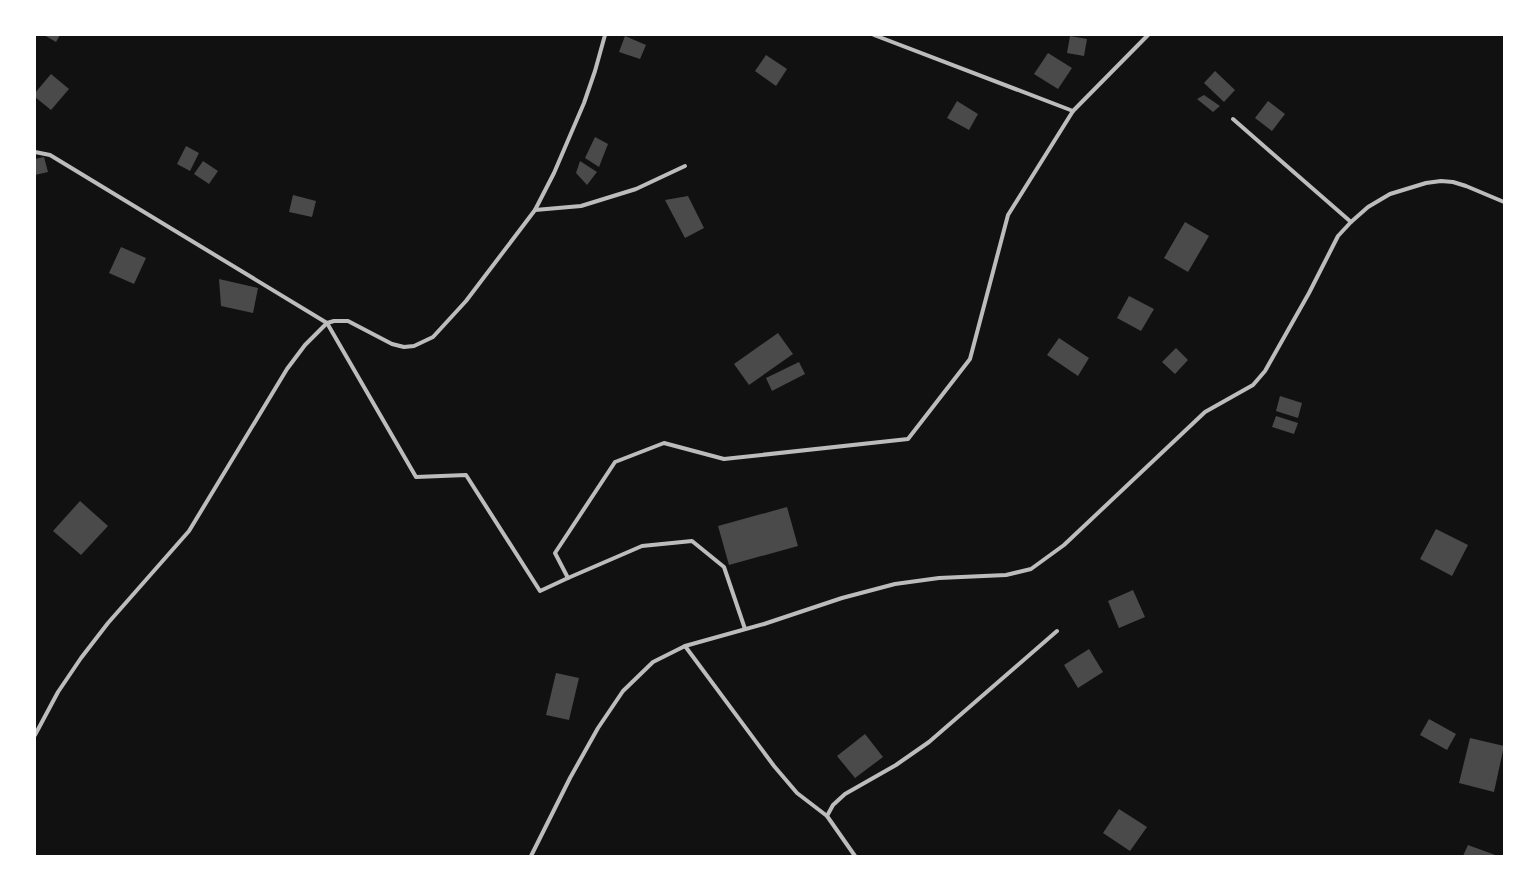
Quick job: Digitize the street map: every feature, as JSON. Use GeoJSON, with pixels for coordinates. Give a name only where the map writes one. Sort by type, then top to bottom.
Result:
{"type":"FeatureCollection","features":[{"type":"Feature","properties":{"kind":"street"},"geometry":{"type":"LineString","coordinates":[[35,735],[58,692],[81,658],[108,623],[189,531],[286,369],[305,345],[327,323],[334,321],[348,321],[392,344],[404,347],[414,346],[433,337],[466,301],[535,210],[554,173],[584,103],[596,71],[605,35]]}},
{"type":"Feature","properties":{"kind":"street"},"geometry":{"type":"LineString","coordinates":[[874,35],[1073,111]]}},
{"type":"Feature","properties":{"kind":"street"},"geometry":{"type":"LineString","coordinates":[[568,578],[555,553],[615,462],[664,443],[724,459],[908,439],[970,359],[1008,215],[1073,111],[1148,35]]}},
{"type":"Feature","properties":{"kind":"street"},"geometry":{"type":"LineString","coordinates":[[1233,119],[1351,222]]}},
{"type":"Feature","properties":{"kind":"street"},"geometry":{"type":"LineString","coordinates":[[35,152],[50,155],[327,323],[416,477],[466,475],[540,591],[642,546],[692,542],[724,567],[745,629]]}},
{"type":"Feature","properties":{"kind":"street"},"geometry":{"type":"LineString","coordinates":[[535,210],[581,206],[636,189],[685,166]]}},
{"type":"Feature","properties":{"kind":"street"},"geometry":{"type":"LineString","coordinates":[[531,856],[598,728],[623,691],[653,662],[685,646],[745,629],[842,598],[895,584],[939,578],[1006,575],[1030,569],[1064,545],[1205,412],[1253,385],[1268,364],[1309,293],[1338,236],[1368,207],[1390,194],[1426,183],[1441,181],[1454,182],[1466,186],[1504,202]]}},
{"type":"Feature","properties":{"kind":"street"},"geometry":{"type":"LineString","coordinates":[[827,816],[833,805],[845,794],[896,765],[929,742],[1057,631]]}},
{"type":"Feature","properties":{"kind":"street"},"geometry":{"type":"LineString","coordinates":[[685,646],[774,766],[797,793],[827,816],[855,856]]}},
{"type":"Feature","properties":{"kind":"building"},"geometry":{"type":"Polygon","coordinates":[[[44,35],[60,35],[56,42],[44,35]]]}},
{"type":"Feature","properties":{"kind":"building"},"geometry":{"type":"Polygon","coordinates":[[[625,36],[646,45],[640,59],[619,52],[625,36]]]}},
{"type":"Feature","properties":{"kind":"building"},"geometry":{"type":"Polygon","coordinates":[[[1070,36],[1087,39],[1084,56],[1067,53],[1070,36]]]}},
{"type":"Feature","properties":{"kind":"building"},"geometry":{"type":"Polygon","coordinates":[[[1048,53],[1072,68],[1058,89],[1034,74],[1048,53]]]}},
{"type":"Feature","properties":{"kind":"building"},"geometry":{"type":"Polygon","coordinates":[[[766,55],[787,69],[776,86],[755,71],[766,55]]]}},
{"type":"Feature","properties":{"kind":"building"},"geometry":{"type":"Polygon","coordinates":[[[1215,71],[1235,90],[1224,102],[1204,83],[1215,71]]]}},
{"type":"Feature","properties":{"kind":"building"},"geometry":{"type":"Polygon","coordinates":[[[51,74],[69,89],[51,110],[35,97],[35,93],[51,74]]]}},
{"type":"Feature","properties":{"kind":"building"},"geometry":{"type":"Polygon","coordinates":[[[1204,95],[1220,106],[1213,112],[1197,99],[1204,95]]]}},
{"type":"Feature","properties":{"kind":"building"},"geometry":{"type":"Polygon","coordinates":[[[957,101],[978,114],[969,130],[947,118],[957,101]]]}},
{"type":"Feature","properties":{"kind":"building"},"geometry":{"type":"Polygon","coordinates":[[[1268,101],[1285,114],[1272,131],[1255,118],[1268,101]]]}},
{"type":"Feature","properties":{"kind":"building"},"geometry":{"type":"Polygon","coordinates":[[[595,137],[608,144],[599,167],[585,158],[595,137]]]}},
{"type":"Feature","properties":{"kind":"building"},"geometry":{"type":"Polygon","coordinates":[[[186,146],[199,153],[190,171],[177,164],[186,146]]]}},
{"type":"Feature","properties":{"kind":"building"},"geometry":{"type":"Polygon","coordinates":[[[44,157],[48,172],[35,175],[35,159],[44,157]]]}},
{"type":"Feature","properties":{"kind":"building"},"geometry":{"type":"Polygon","coordinates":[[[203,161],[218,171],[209,184],[194,174],[203,161]]]}},
{"type":"Feature","properties":{"kind":"building"},"geometry":{"type":"Polygon","coordinates":[[[580,161],[597,172],[587,185],[576,173],[580,161]]]}},
{"type":"Feature","properties":{"kind":"building"},"geometry":{"type":"Polygon","coordinates":[[[293,195],[316,201],[312,217],[289,212],[293,195]]]}},
{"type":"Feature","properties":{"kind":"building"},"geometry":{"type":"Polygon","coordinates":[[[688,196],[704,228],[685,238],[665,200],[688,196]]]}},
{"type":"Feature","properties":{"kind":"building"},"geometry":{"type":"Polygon","coordinates":[[[1185,222],[1209,236],[1188,272],[1164,258],[1185,222]]]}},
{"type":"Feature","properties":{"kind":"building"},"geometry":{"type":"Polygon","coordinates":[[[121,247],[146,258],[134,284],[109,273],[121,247]]]}},
{"type":"Feature","properties":{"kind":"building"},"geometry":{"type":"Polygon","coordinates":[[[219,279],[258,288],[253,313],[221,306],[219,279]]]}},
{"type":"Feature","properties":{"kind":"building"},"geometry":{"type":"Polygon","coordinates":[[[1129,296],[1154,309],[1141,331],[1117,318],[1129,296]]]}},
{"type":"Feature","properties":{"kind":"building"},"geometry":{"type":"Polygon","coordinates":[[[778,333],[793,354],[749,385],[734,364],[778,333]]]}},
{"type":"Feature","properties":{"kind":"building"},"geometry":{"type":"Polygon","coordinates":[[[1059,338],[1089,358],[1078,376],[1047,355],[1059,338]]]}},
{"type":"Feature","properties":{"kind":"building"},"geometry":{"type":"Polygon","coordinates":[[[1176,348],[1188,360],[1175,374],[1162,362],[1176,348]]]}},
{"type":"Feature","properties":{"kind":"building"},"geometry":{"type":"Polygon","coordinates":[[[799,362],[805,374],[772,391],[766,378],[799,362]]]}},
{"type":"Feature","properties":{"kind":"building"},"geometry":{"type":"Polygon","coordinates":[[[1280,396],[1302,403],[1298,418],[1276,411],[1280,396]]]}},
{"type":"Feature","properties":{"kind":"building"},"geometry":{"type":"Polygon","coordinates":[[[1276,416],[1298,423],[1294,434],[1272,427],[1276,416]]]}},
{"type":"Feature","properties":{"kind":"building"},"geometry":{"type":"Polygon","coordinates":[[[80,501],[108,526],[81,555],[53,531],[80,501]]]}},
{"type":"Feature","properties":{"kind":"building"},"geometry":{"type":"Polygon","coordinates":[[[787,507],[798,546],[729,565],[718,526],[787,507]]]}},
{"type":"Feature","properties":{"kind":"building"},"geometry":{"type":"Polygon","coordinates":[[[1436,529],[1468,545],[1452,576],[1420,559],[1436,529]]]}},
{"type":"Feature","properties":{"kind":"building"},"geometry":{"type":"Polygon","coordinates":[[[1133,590],[1145,617],[1119,628],[1108,601],[1133,590]]]}},
{"type":"Feature","properties":{"kind":"building"},"geometry":{"type":"Polygon","coordinates":[[[1089,649],[1103,672],[1078,688],[1064,665],[1089,649]]]}},
{"type":"Feature","properties":{"kind":"building"},"geometry":{"type":"Polygon","coordinates":[[[556,673],[579,678],[569,720],[546,715],[556,673]]]}},
{"type":"Feature","properties":{"kind":"building"},"geometry":{"type":"Polygon","coordinates":[[[1429,719],[1456,734],[1447,750],[1420,735],[1429,719]]]}},
{"type":"Feature","properties":{"kind":"building"},"geometry":{"type":"Polygon","coordinates":[[[865,734],[883,757],[855,778],[837,756],[865,734]]]}},
{"type":"Feature","properties":{"kind":"building"},"geometry":{"type":"Polygon","coordinates":[[[1470,738],[1504,746],[1494,792],[1459,783],[1470,738]]]}},
{"type":"Feature","properties":{"kind":"building"},"geometry":{"type":"Polygon","coordinates":[[[1119,809],[1147,827],[1130,851],[1103,833],[1119,809]]]}},
{"type":"Feature","properties":{"kind":"building"},"geometry":{"type":"Polygon","coordinates":[[[1468,845],[1498,856],[1463,856],[1468,845]]]}}]}
